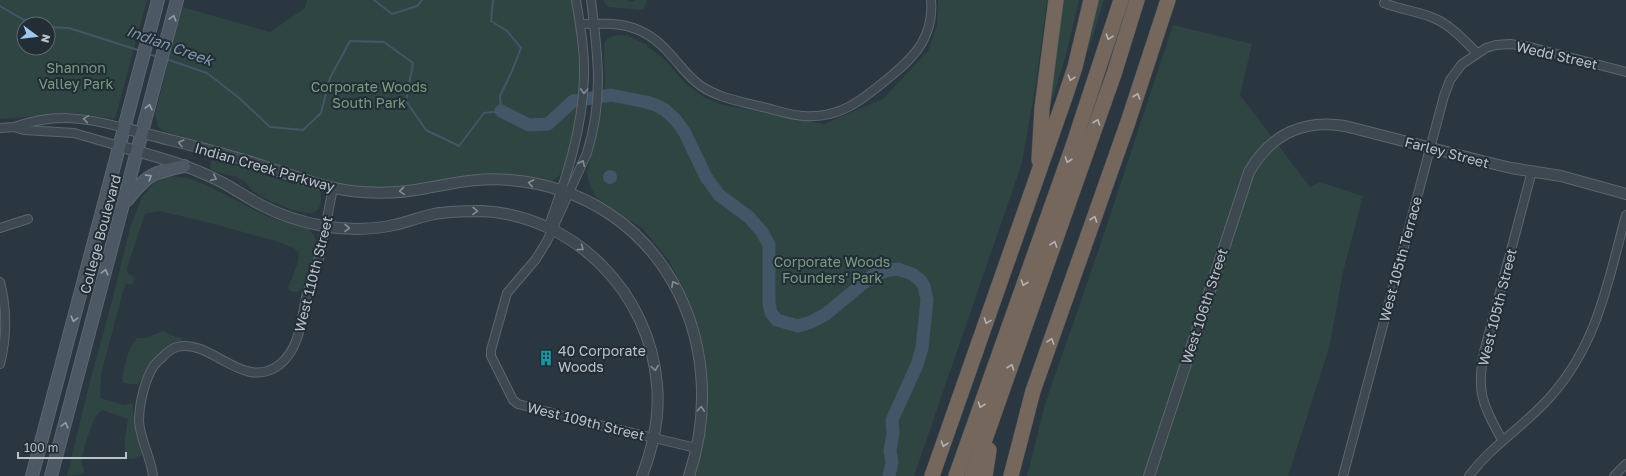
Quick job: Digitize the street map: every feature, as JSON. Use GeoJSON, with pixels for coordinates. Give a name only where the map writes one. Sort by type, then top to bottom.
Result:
{"type":"FeatureCollection","features":[{"type":"Feature","properties":{"kind":"highway"},"geometry":{"type":"LineString","coordinates":[[1038,179],[1042,108],[1056,0]]}},
{"type":"Feature","properties":{"kind":"highway"},"geometry":{"type":"LineString","coordinates":[[932,476],[1038,179],[1072,74],[1091,0]]}},
{"type":"Feature","properties":{"kind":"highway"},"geometry":{"type":"LineString","coordinates":[[956,476],[1073,146],[1121,0]]}},
{"type":"Feature","properties":{"kind":"highway"},"geometry":{"type":"LineString","coordinates":[[972,476],[1111,81],[1137,0]]}},
{"type":"Feature","properties":{"kind":"highway"},"geometry":{"type":"LineString","coordinates":[[1011,476],[1033,391],[1130,114],[1168,0]]}},
{"type":"Feature","properties":{"kind":"highway"},"geometry":{"type":"LineString","coordinates":[[1002,476],[1020,412],[1033,391]]}},
{"type":"Feature","properties":{"kind":"highway"},"geometry":{"type":"LineString","coordinates":[[985,476],[993,417]]}},
{"type":"Feature","properties":{"kind":"main road","name":"College Boulevard"},"geometry":{"type":"LineString","coordinates":[[32,476],[158,0]]}},
{"type":"Feature","properties":{"kind":"main road","name":"College Boulevard"},"geometry":{"type":"LineString","coordinates":[[51,476],[177,0]]}},
{"type":"Feature","properties":{"kind":"main road"},"geometry":{"type":"LineString","coordinates":[[123,204],[142,181],[161,171],[184,166]]}},
{"type":"Feature","properties":{"kind":"street","name":"West 109th Street"},"geometry":{"type":"LineString","coordinates":[[565,192],[584,97],[583,52],[576,0]]}},
{"type":"Feature","properties":{"kind":"street","name":"West 109th Street"},"geometry":{"type":"LineString","coordinates":[[591,0],[599,71],[598,104],[587,153],[565,192],[547,241],[536,259],[506,293],[491,350],[491,356],[513,400],[518,404],[696,448]]}},
{"type":"Feature","properties":{"kind":"street"},"geometry":{"type":"LineString","coordinates":[[580,24],[623,24],[643,32],[661,45],[696,82],[715,94],[801,116],[817,116],[831,114],[858,103],[909,62],[918,50],[928,30],[931,0]]}},
{"type":"Feature","properties":{"kind":"street"},"geometry":{"type":"LineString","coordinates":[[1384,3],[1396,8],[1432,17],[1445,24],[1477,53]]}},
{"type":"Feature","properties":{"kind":"street","name":"Wedd Street"},"geometry":{"type":"LineString","coordinates":[[1477,53],[1496,45],[1517,44],[1626,72]]}},
{"type":"Feature","properties":{"kind":"street","name":"West 105th Terrace"},"geometry":{"type":"LineString","coordinates":[[1343,476],[1444,96],[1450,80],[1462,64],[1477,53]]}},
{"type":"Feature","properties":{"kind":"street"},"geometry":{"type":"LineString","coordinates":[[0,128],[14,127],[27,123],[68,117],[92,120],[124,128]]}},
{"type":"Feature","properties":{"kind":"street","name":"Farley Street"},"geometry":{"type":"LineString","coordinates":[[1271,143],[1295,130],[1317,124],[1332,124],[1363,130],[1482,161],[1561,176],[1626,194]]}},
{"type":"Feature","properties":{"kind":"street"},"geometry":{"type":"LineString","coordinates":[[14,127],[24,130],[74,133],[119,146]]}},
{"type":"Feature","properties":{"kind":"street","name":"Indian Creek Parkway"},"geometry":{"type":"LineString","coordinates":[[124,128],[243,159],[308,182],[333,188],[371,192],[389,192],[492,179],[544,185],[587,201],[602,210],[633,233],[662,265],[679,294],[693,328],[701,366],[702,407],[696,448],[689,476]]}},
{"type":"Feature","properties":{"kind":"street","name":"West 106th Street"},"geometry":{"type":"LineString","coordinates":[[1149,476],[1243,187],[1256,160],[1271,143]]}},
{"type":"Feature","properties":{"kind":"street","name":"Indian Creek Parkway"},"geometry":{"type":"LineString","coordinates":[[119,146],[184,166],[220,181],[272,211],[298,220],[325,226],[349,228],[380,227],[394,225],[434,214],[465,211],[503,214],[519,218],[551,229],[569,239],[599,263],[624,290],[641,320],[652,351],[658,404],[654,438],[642,476]]}},
{"type":"Feature","properties":{"kind":"street","name":"West 105th Street"},"geometry":{"type":"LineString","coordinates":[[1502,440],[1483,401],[1480,388],[1480,372],[1532,171]]}},
{"type":"Feature","properties":{"kind":"street","name":"West 110th Street"},"geometry":{"type":"LineString","coordinates":[[153,476],[152,467],[141,434],[139,419],[141,402],[149,372],[169,351],[177,347],[189,346],[197,348],[238,368],[253,372],[266,372],[286,359],[299,334],[308,292],[318,263],[333,188]]}},
{"type":"Feature","properties":{"kind":"street"},"geometry":{"type":"LineString","coordinates":[[1468,476],[1482,459],[1551,396],[1578,360],[1601,308],[1626,215]]}},
{"type":"Feature","properties":{"kind":"street"},"geometry":{"type":"LineString","coordinates":[[0,228],[28,219]]}},
{"type":"Feature","properties":{"kind":"street"},"geometry":{"type":"LineString","coordinates":[[0,282],[5,309],[6,327],[0,364]]}},
{"type":"Feature","properties":{"kind":"street"},"geometry":{"type":"LineString","coordinates":[[1614,476],[1626,464]]}},
{"type":"Feature","properties":{"kind":"green space","name":"Shannon Valley Park"},"geometry":{"type":"Polygon","coordinates":[[[0,0],[147,0],[115,119],[76,113],[0,119],[0,0]]]}},
{"type":"Feature","properties":{"kind":"green space","name":"Corporate Woods South Park"},"geometry":{"type":"Polygon","coordinates":[[[307,0],[572,0],[579,55],[580,82],[578,110],[574,131],[560,175],[548,182],[509,176],[389,188],[334,184],[309,178],[255,158],[163,131],[158,127],[155,115],[182,7],[270,32],[305,8],[307,0]]]}},
{"type":"Feature","properties":{"kind":"green space"},"geometry":{"type":"Polygon","coordinates":[[[603,0],[627,0],[631,2],[636,0],[646,0],[647,2],[643,10],[608,7],[603,0]]]}},
{"type":"Feature","properties":{"kind":"green space","name":"Corporate Woods Founders' Park"},"geometry":{"type":"Polygon","coordinates":[[[938,0],[1047,0],[1036,83],[1022,163],[914,476],[695,476],[702,449],[706,419],[707,386],[705,355],[697,323],[686,294],[669,261],[643,229],[597,198],[590,186],[587,173],[603,102],[605,81],[604,44],[608,38],[616,35],[627,35],[645,44],[665,60],[685,83],[705,98],[723,105],[824,124],[883,99],[928,51],[937,25],[938,0]]]}},
{"type":"Feature","properties":{"kind":"green space"},"geometry":{"type":"Polygon","coordinates":[[[1061,0],[1079,0],[1066,55],[1050,107],[1046,107],[1061,0]]]}},
{"type":"Feature","properties":{"kind":"green space"},"geometry":{"type":"Polygon","coordinates":[[[1097,0],[1104,0],[1088,51],[1085,50],[1097,0]]]}},
{"type":"Feature","properties":{"kind":"green space"},"geometry":{"type":"Polygon","coordinates":[[[1173,25],[1252,44],[1240,95],[1310,187],[1320,182],[1363,196],[1343,272],[1329,348],[1288,476],[1027,476],[1045,404],[1100,246],[1173,25]]]}},
{"type":"Feature","properties":{"kind":"green space"},"geometry":{"type":"Polygon","coordinates":[[[212,160],[241,167],[287,182],[308,185],[316,188],[320,190],[321,193],[319,208],[313,213],[303,212],[266,199],[253,191],[241,179],[212,171],[210,166],[212,160]]]}},
{"type":"Feature","properties":{"kind":"green space"},"geometry":{"type":"Polygon","coordinates":[[[167,176],[182,177],[202,183],[266,216],[306,228],[313,234],[316,241],[317,248],[314,262],[302,288],[297,292],[290,291],[288,288],[298,262],[299,253],[294,248],[218,225],[160,211],[145,214],[127,268],[128,274],[133,276],[134,279],[132,284],[126,284],[124,288],[101,374],[100,398],[125,405],[132,403],[137,439],[142,453],[141,456],[132,459],[126,458],[125,443],[128,419],[103,410],[99,412],[96,417],[87,438],[81,462],[84,469],[83,474],[67,476],[130,228],[142,197],[155,182],[167,176]]]}},
{"type":"Feature","properties":{"kind":"green space"},"geometry":{"type":"Polygon","coordinates":[[[163,331],[176,337],[183,338],[181,341],[171,345],[157,355],[147,368],[139,383],[124,383],[122,379],[125,362],[131,347],[137,338],[146,338],[163,331]]]}},
{"type":"Feature","properties":{"kind":"water"},"geometry":{"type":"Polygon","coordinates":[[[607,170],[613,170],[617,174],[617,180],[613,184],[607,184],[603,180],[603,174],[607,170]]]}},
{"type":"Feature","properties":{"kind":"waterway"},"geometry":{"type":"LineString","coordinates":[[374,0],[392,14],[417,6],[422,0]]}},
{"type":"Feature","properties":{"kind":"waterway","name":"Indian Creek"},"geometry":{"type":"LineString","coordinates":[[166,59],[207,73],[238,97],[270,127],[303,130],[321,113],[330,78],[350,41],[384,42],[413,63],[406,101],[426,130],[459,146],[484,113],[501,111],[500,96],[521,48],[507,31],[491,21],[493,0]]}},
{"type":"Feature","properties":{"kind":"waterway","name":"Indian Creek"},"geometry":{"type":"LineString","coordinates":[[0,6],[17,16]]}},
{"type":"Feature","properties":{"kind":"waterway","name":"Indian Creek"},"geometry":{"type":"LineString","coordinates":[[56,27],[69,28],[141,51]]}},
{"type":"Feature","properties":{"kind":"waterway","name":"Indian Creek"},"geometry":{"type":"LineString","coordinates":[[149,54],[158,57]]}},
{"type":"Feature","properties":{"kind":"waterway","name":"Indian Creek"},"geometry":{"type":"LineString","coordinates":[[501,111],[529,125],[548,124],[573,101],[611,95],[646,102],[665,110],[675,119],[685,133],[706,177],[719,195],[749,217],[762,232],[769,245],[769,303],[771,313],[777,320],[798,326],[811,322],[826,314],[873,275],[889,270],[898,269],[912,274],[920,280],[924,286],[927,300],[922,348],[917,365],[892,420],[893,433],[890,451],[892,462],[889,476]]}},
{"type":"Feature","properties":{"kind":"place","name":"40 Corporate Woods"},"geometry":{"type":"Point","coordinates":[546,358]}}]}
